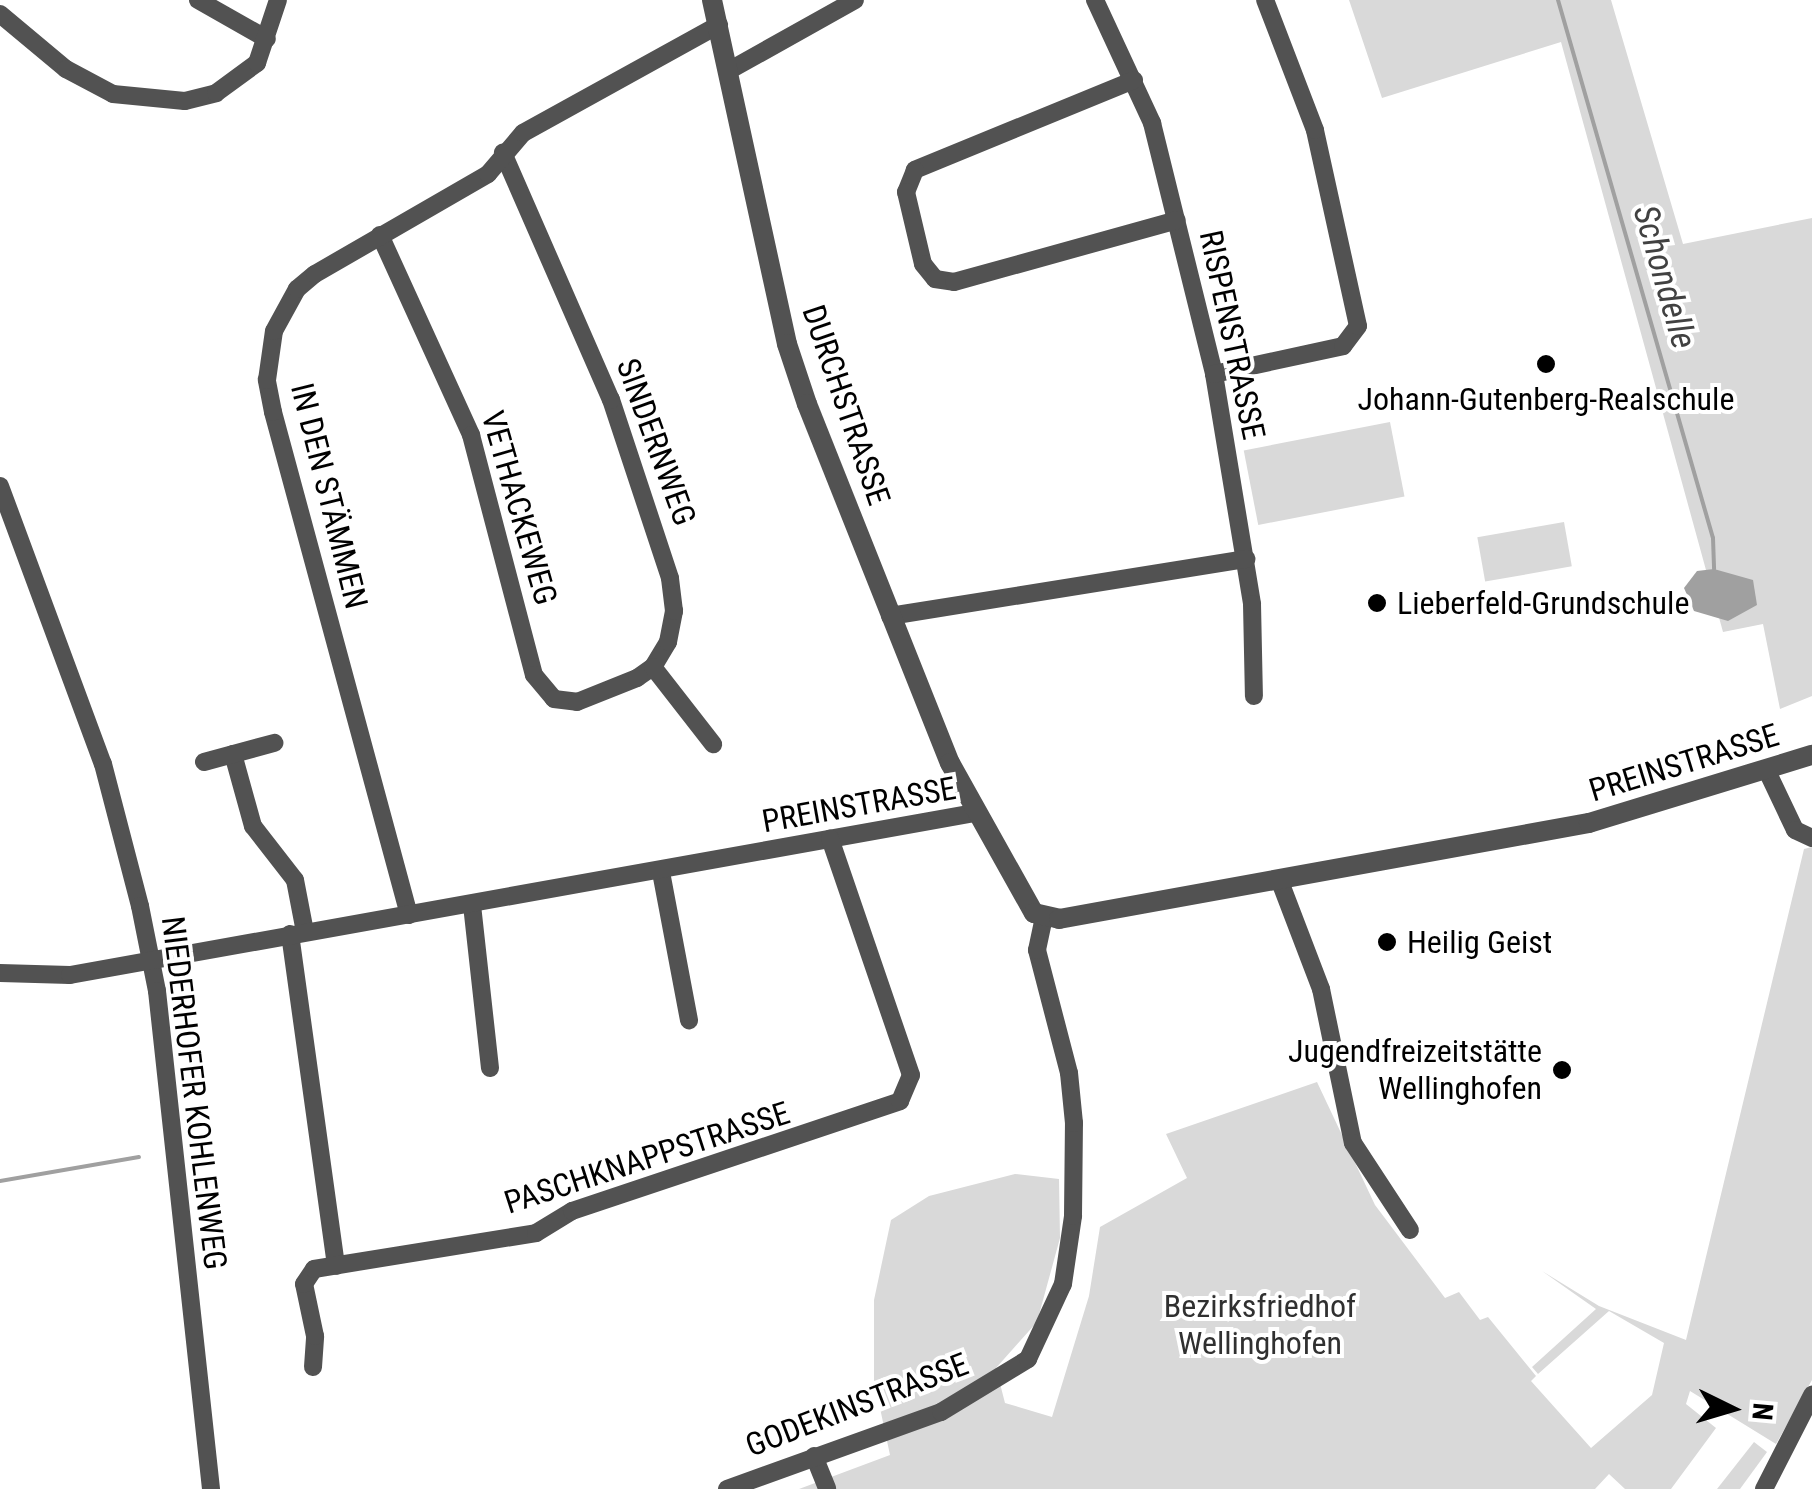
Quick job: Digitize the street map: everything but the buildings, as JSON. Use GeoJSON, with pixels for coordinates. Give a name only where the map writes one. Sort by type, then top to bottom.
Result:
{"type":"FeatureCollection","features":[{"type":"Feature","properties":{"kind":"street"},"geometry":{"type":"LineString","coordinates":[[198,0],[267,40]]}},
{"type":"Feature","properties":{"kind":"street"},"geometry":{"type":"LineString","coordinates":[[0,14],[66,69],[113,94],[147,102],[216,93],[241,79],[267,40],[278,0]]}},
{"type":"Feature","properties":{"kind":"street","name":"DURCHSTRASSE"},"geometry":{"type":"LineString","coordinates":[[712,0],[787,344],[890,616],[974,813]]}},
{"type":"Feature","properties":{"kind":"street"},"geometry":{"type":"LineString","coordinates":[[730,70],[855,0]]}},
{"type":"Feature","properties":{"kind":"street","name":"RISPENSTRASSE"},"geometry":{"type":"LineString","coordinates":[[1095,0],[1134,80],[1177,220],[1214,374],[1246,559],[1254,696]]}},
{"type":"Feature","properties":{"kind":"street"},"geometry":{"type":"LineString","coordinates":[[1214,374],[1343,346],[1358,326],[1319,144],[1265,0]]}},
{"type":"Feature","properties":{"kind":"street","name":"IN DEN STÄMMEN"},"geometry":{"type":"LineString","coordinates":[[408,915],[267,380],[274,331],[297,289],[380,235],[488,174],[523,133],[718,25]]}},
{"type":"Feature","properties":{"kind":"street"},"geometry":{"type":"LineString","coordinates":[[1134,80],[915,170],[906,192],[923,264],[935,278],[954,282],[1177,220]]}},
{"type":"Feature","properties":{"kind":"street","name":"SINDERNWEG"},"geometry":{"type":"LineString","coordinates":[[503,153],[612,400],[670,578],[674,611],[653,667]]}},
{"type":"Feature","properties":{"kind":"street","name":"VETHACKEWEG"},"geometry":{"type":"LineString","coordinates":[[380,235],[471,435],[534,675],[554,699],[577,702],[653,667]]}},
{"type":"Feature","properties":{"kind":"street","name":"NIEDERHOFER KOHLENWEG"},"geometry":{"type":"LineString","coordinates":[[0,486],[103,764],[151,960],[210,1489]]}},
{"type":"Feature","properties":{"kind":"street"},"geometry":{"type":"LineString","coordinates":[[890,616],[1246,559]]}},
{"type":"Feature","properties":{"kind":"street"},"geometry":{"type":"LineString","coordinates":[[653,667],[712,744]]}},
{"type":"Feature","properties":{"kind":"street"},"geometry":{"type":"LineString","coordinates":[[204,762],[274,743]]}},
{"type":"Feature","properties":{"kind":"street"},"geometry":{"type":"LineString","coordinates":[[233,754],[253,826],[295,880],[297,933],[336,1266],[314,1269],[304,1284],[315,1336],[312,1368]]}},
{"type":"Feature","properties":{"kind":"street","name":"PREINSTRASSE"},"geometry":{"type":"LineString","coordinates":[[0,973],[44,979],[661,872],[974,813],[1027,903],[1044,918],[1589,823],[1767,772],[1812,755]]}},
{"type":"Feature","properties":{"kind":"street"},"geometry":{"type":"LineString","coordinates":[[1767,772],[1795,830],[1812,838]]}},
{"type":"Feature","properties":{"kind":"street","name":"PASCHKNAPPSTRASSE"},"geometry":{"type":"LineString","coordinates":[[336,1266],[536,1233],[556,1217],[821,1132],[900,1101],[909,1090],[911,1074],[830,840]]}},
{"type":"Feature","properties":{"kind":"street"},"geometry":{"type":"LineString","coordinates":[[661,872],[690,1020]]}},
{"type":"Feature","properties":{"kind":"street"},"geometry":{"type":"LineString","coordinates":[[1279,879],[1320,990],[1354,1143],[1410,1230]]}},
{"type":"Feature","properties":{"kind":"street"},"geometry":{"type":"LineString","coordinates":[[472,904],[490,1068]]}},
{"type":"Feature","properties":{"kind":"street","name":"GODEKINSTRASSE"},"geometry":{"type":"LineString","coordinates":[[727,1489],[975,1397],[1028,1359],[1063,1284],[1074,1123],[1038,950],[1044,918]]}},
{"type":"Feature","properties":{"kind":"street"},"geometry":{"type":"LineString","coordinates":[[1764,1489],[1809,1403]]}},
{"type":"Feature","properties":{"kind":"street"},"geometry":{"type":"LineString","coordinates":[[814,1456],[827,1489]]}},
{"type":"Feature","properties":{"kind":"green space"},"geometry":{"type":"Polygon","coordinates":[[[1349,0],[1611,0],[1683,244],[1812,218],[1812,696],[1780,709],[1763,624],[1723,632],[1561,42],[1382,98],[1349,0]]]}},
{"type":"Feature","properties":{"kind":"green space"},"geometry":{"type":"Polygon","coordinates":[[[1390,422],[1405,497],[1258,525],[1244,450],[1390,422]]]}},
{"type":"Feature","properties":{"kind":"green space"},"geometry":{"type":"Polygon","coordinates":[[[1564,522],[1572,566],[1485,582],[1477,537],[1564,522]]]}},
{"type":"Feature","properties":{"kind":"green space","name":"Bezirksfriedhof Wellinghofen"},"geometry":{"type":"Polygon","coordinates":[[[1812,847],[1812,1380],[1776,1444],[1690,1391],[1686,1404],[1716,1428],[1671,1489],[1625,1489],[1609,1474],[1595,1489],[799,1489],[890,1455],[874,1380],[874,1300],[891,1220],[929,1196],[1015,1174],[1059,1179],[1060,1238],[1037,1322],[996,1368],[1005,1403],[1052,1417],[1089,1296],[1100,1227],[1187,1178],[1166,1134],[1317,1082],[1375,1205],[1445,1298],[1459,1292],[1480,1320],[1488,1317],[1536,1376],[1531,1381],[1591,1448],[1652,1395],[1664,1343],[1609,1311],[1538,1374],[1532,1367],[1596,1309],[1542,1271],[1599,1306],[1686,1340],[1804,849],[1812,847]]]}},
{"type":"Feature","properties":{"kind":"green space"},"geometry":{"type":"Polygon","coordinates":[[[1754,1442],[1767,1452],[1740,1489],[1717,1489],[1754,1442]]]}},
{"type":"Feature","properties":{"kind":"shaded area"},"geometry":{"type":"Polygon","coordinates":[[[1714,569],[1753,580],[1757,605],[1728,621],[1694,611],[1684,588],[1697,571],[1714,569]]]}},
{"type":"Feature","properties":{"kind":"waterway","name":"Schondelle"},"geometry":{"type":"LineString","coordinates":[[1558,0],[1713,538],[1714,569]]}},
{"type":"Feature","properties":{"kind":"waterway"},"geometry":{"type":"LineString","coordinates":[[0,1181],[139,1157]]}},
{"type":"Feature","properties":{"kind":"place","name":"Johann-Gutenberg-Realschule"},"geometry":{"type":"Point","coordinates":[1546,364]}},
{"type":"Feature","properties":{"kind":"place","name":"Lieberfeld-Grundschule"},"geometry":{"type":"Point","coordinates":[1377,603]}},
{"type":"Feature","properties":{"kind":"place","name":"Heilig Geist"},"geometry":{"type":"Point","coordinates":[1387,942]}},
{"type":"Feature","properties":{"kind":"place","name":"Jugendfreizeitstätte Wellinghofen"},"geometry":{"type":"Point","coordinates":[1562,1070]}}]}
